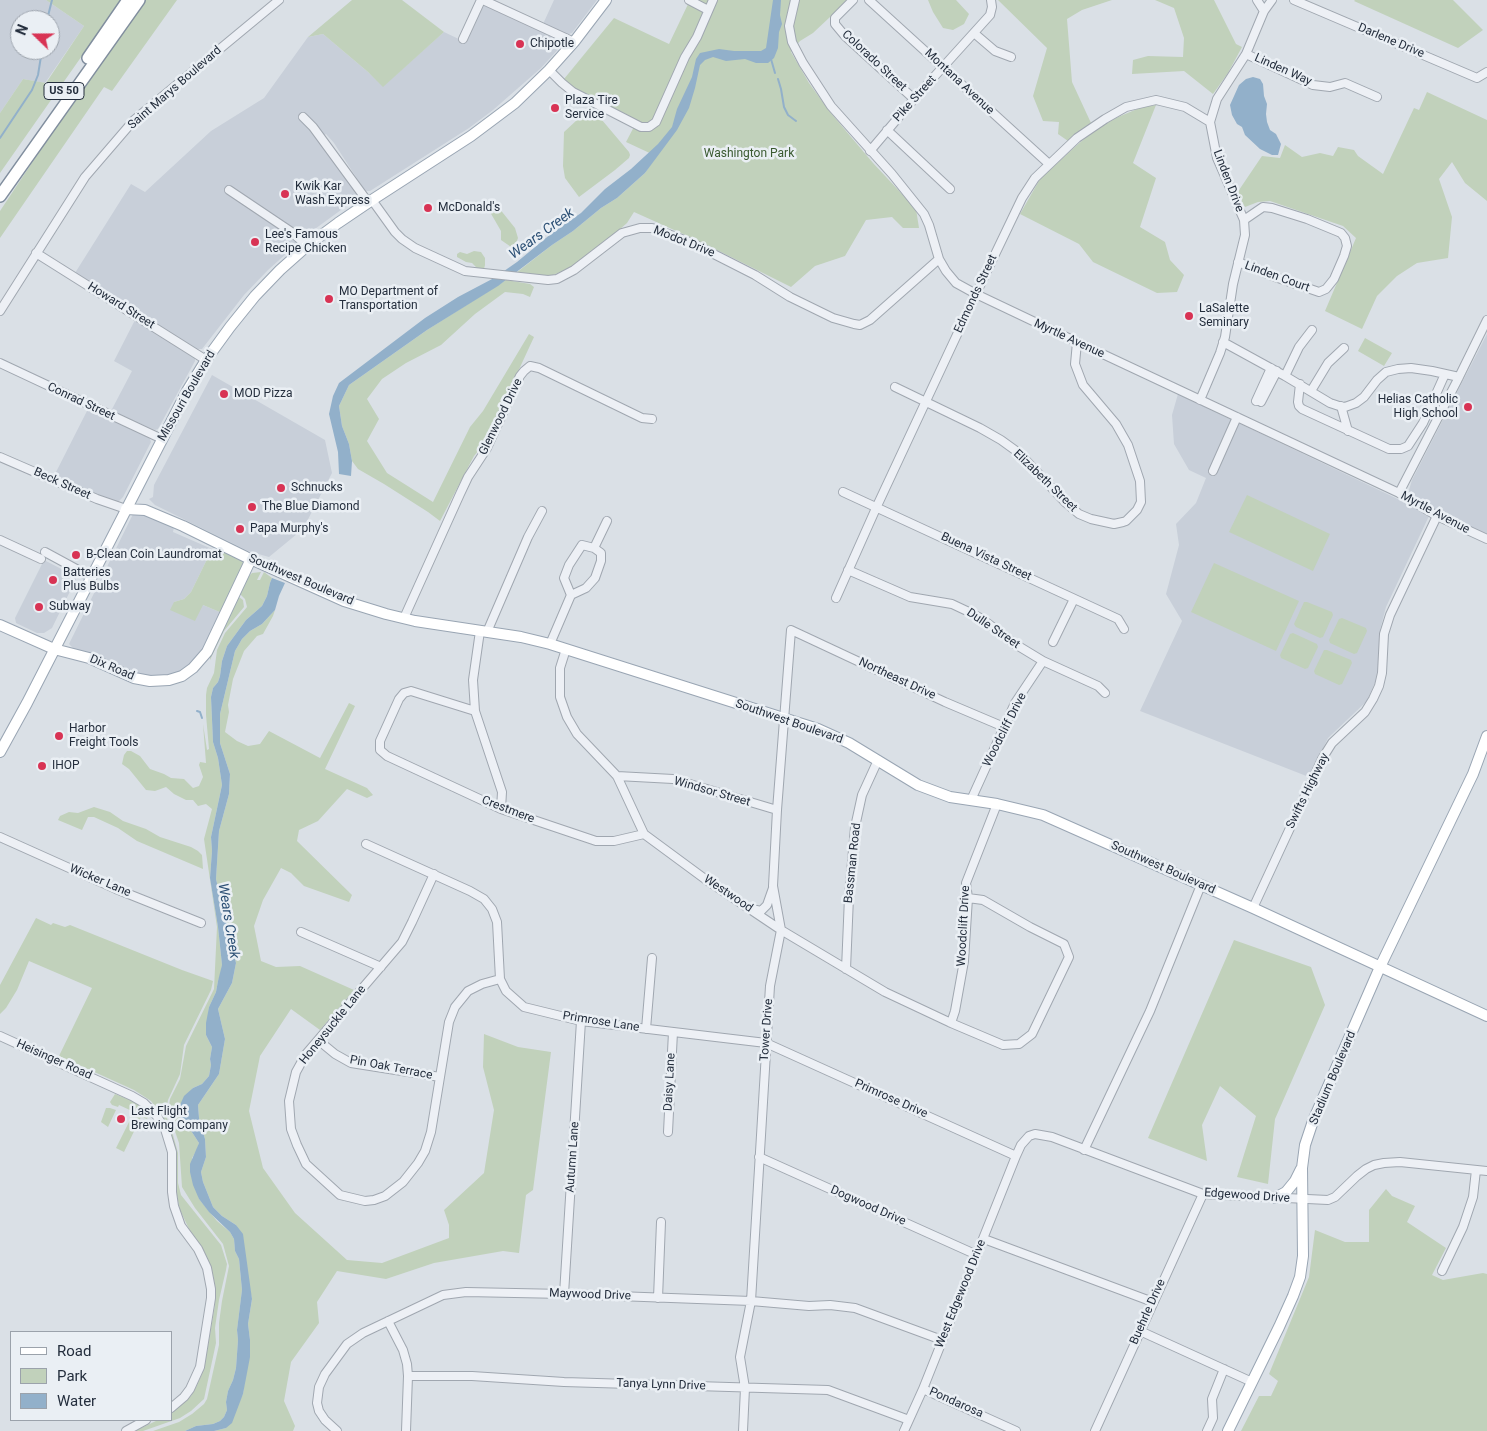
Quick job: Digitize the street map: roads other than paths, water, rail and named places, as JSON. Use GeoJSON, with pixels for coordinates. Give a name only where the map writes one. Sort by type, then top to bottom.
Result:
{"type":"FeatureCollection","features":[{"type":"Feature","properties":{"kind":"highway","name":"US 50"},"geometry":{"type":"LineString","coordinates":[[0,183],[128,0]]}},
{"type":"Feature","properties":{"kind":"highway","name":"US 50"},"geometry":{"type":"LineString","coordinates":[[0,196],[139,0]]}},
{"type":"Feature","properties":{"kind":"main road","name":"Missouri Boulevard"},"geometry":{"type":"LineString","coordinates":[[0,752],[162,439],[206,360],[230,327],[255,296],[280,270],[308,246],[370,201],[471,136],[515,103],[574,42],[606,0]]}},
{"type":"Feature","properties":{"kind":"main road","name":"Southwest Boulevard"},"geometry":{"type":"LineString","coordinates":[[126,509],[144,510],[183,526],[344,601],[404,618],[521,637],[550,644],[818,730],[849,743],[918,785],[950,797],[997,804],[1043,815],[1253,908],[1487,1016]]}},
{"type":"Feature","properties":{"kind":"main road","name":"Dix Road"},"geometry":{"type":"LineString","coordinates":[[0,625],[54,649],[89,658],[142,680],[157,682],[176,678],[193,668],[207,652],[251,559]]}},
{"type":"Feature","properties":{"kind":"main road"},"geometry":{"type":"LineString","coordinates":[[241,580],[252,569],[265,565]]}},
{"type":"Feature","properties":{"kind":"main road","name":"Stadium Boulevard"},"geometry":{"type":"LineString","coordinates":[[1228,1431],[1283,1319],[1300,1277],[1303,1256],[1302,1168],[1305,1145],[1380,967],[1474,774],[1487,736]]}},
{"type":"Feature","properties":{"kind":"main road"},"geometry":{"type":"LineString","coordinates":[[1275,1198],[1286,1192],[1302,1168]]}},
{"type":"Feature","properties":{"kind":"street"},"geometry":{"type":"LineString","coordinates":[[463,39],[482,0],[574,42]]}},
{"type":"Feature","properties":{"kind":"street"},"geometry":{"type":"LineString","coordinates":[[689,0],[708,10]]}},
{"type":"Feature","properties":{"kind":"street"},"geometry":{"type":"LineString","coordinates":[[549,70],[568,88],[641,127],[649,127],[656,122],[713,0]]}},
{"type":"Feature","properties":{"kind":"street","name":"Myrtle Avenue"},"geometry":{"type":"LineString","coordinates":[[796,0],[789,26],[792,42],[803,63],[822,93],[924,214],[939,259],[956,283],[1399,494],[1437,516],[1487,540]]}},
{"type":"Feature","properties":{"kind":"street","name":"Colorado Street"},"geometry":{"type":"LineString","coordinates":[[853,0],[835,18],[835,24],[845,36],[914,99]]}},
{"type":"Feature","properties":{"kind":"street","name":"Montana Avenue"},"geometry":{"type":"LineString","coordinates":[[869,0],[1049,164]]}},
{"type":"Feature","properties":{"kind":"street","name":"Pike Street"},"geometry":{"type":"LineString","coordinates":[[870,150],[990,15],[991,0]]}},
{"type":"Feature","properties":{"kind":"street"},"geometry":{"type":"LineString","coordinates":[[1257,0],[1264,11]]}},
{"type":"Feature","properties":{"kind":"street","name":"Linden Drive"},"geometry":{"type":"LineString","coordinates":[[1200,400],[1224,342],[1233,284],[1245,236],[1244,220],[1217,158],[1210,122],[1217,99],[1246,54],[1264,11],[1272,0]]}},
{"type":"Feature","properties":{"kind":"street","name":"Darlene Drive"},"geometry":{"type":"LineString","coordinates":[[1294,0],[1477,78],[1487,72]]}},
{"type":"Feature","properties":{"kind":"street","name":"Saint Marys Boulevard"},"geometry":{"type":"LineString","coordinates":[[0,311],[85,177],[134,120],[276,1]]}},
{"type":"Feature","properties":{"kind":"street"},"geometry":{"type":"LineString","coordinates":[[974,33],[995,51],[1011,57]]}},
{"type":"Feature","properties":{"kind":"street","name":"Linden Way"},"geometry":{"type":"LineString","coordinates":[[1246,54],[1312,85],[1330,87],[1346,83],[1377,97]]}},
{"type":"Feature","properties":{"kind":"street","name":"Edmonds Street"},"geometry":{"type":"LineString","coordinates":[[836,598],[976,294],[1022,198],[1035,178],[1077,138],[1126,107],[1156,100],[1185,107],[1210,122]]}},
{"type":"Feature","properties":{"kind":"street","name":"Modot Drive"},"geometry":{"type":"LineString","coordinates":[[303,117],[313,126],[395,232],[415,248],[457,268],[535,279],[557,279],[574,270],[622,233],[632,229],[652,228],[692,243],[755,275],[832,318],[849,324],[860,324],[870,320],[939,259]]}},
{"type":"Feature","properties":{"kind":"street"},"geometry":{"type":"LineString","coordinates":[[887,130],[950,190]]}},
{"type":"Feature","properties":{"kind":"street"},"geometry":{"type":"LineString","coordinates":[[229,190],[294,233],[308,246]]}},
{"type":"Feature","properties":{"kind":"street","name":"Linden Court"},"geometry":{"type":"LineString","coordinates":[[1238,262],[1319,292],[1326,289],[1334,279],[1347,246],[1345,238],[1341,233],[1307,219],[1272,208],[1263,206],[1244,220]]}},
{"type":"Feature","properties":{"kind":"street","name":"Howard Street"},"geometry":{"type":"LineString","coordinates":[[36,252],[206,360]]}},
{"type":"Feature","properties":{"kind":"street"},"geometry":{"type":"LineString","coordinates":[[1399,494],[1487,320]]}},
{"type":"Feature","properties":{"kind":"street"},"geometry":{"type":"LineString","coordinates":[[1286,376],[1299,347],[1312,330]]}},
{"type":"Feature","properties":{"kind":"street","name":"Elizabeth Street"},"geometry":{"type":"LineString","coordinates":[[895,387],[1001,440],[1019,453],[1066,503],[1079,514],[1091,519],[1114,524],[1126,521],[1137,510],[1140,502],[1140,481],[1128,446],[1116,424],[1082,385],[1075,364],[1077,342]]}},
{"type":"Feature","properties":{"kind":"street"},"geometry":{"type":"LineString","coordinates":[[1224,342],[1300,384],[1330,403],[1345,407],[1356,404],[1386,372],[1398,368],[1432,370],[1459,377]]}},
{"type":"Feature","properties":{"kind":"street"},"geometry":{"type":"LineString","coordinates":[[1311,391],[1328,363],[1344,348]]}},
{"type":"Feature","properties":{"kind":"street","name":"Conrad Street"},"geometry":{"type":"LineString","coordinates":[[0,363],[162,439]]}},
{"type":"Feature","properties":{"kind":"street","name":"Glenwood Drive"},"geometry":{"type":"LineString","coordinates":[[404,618],[464,486],[488,448],[520,376],[530,366],[539,368],[642,418],[652,419]]}},
{"type":"Feature","properties":{"kind":"street"},"geometry":{"type":"LineString","coordinates":[[1258,401],[1274,370]]}},
{"type":"Feature","properties":{"kind":"street"},"geometry":{"type":"LineString","coordinates":[[1300,384],[1298,391],[1299,406],[1302,409],[1389,449],[1401,449],[1408,446],[1423,422],[1445,374]]}},
{"type":"Feature","properties":{"kind":"street"},"geometry":{"type":"LineString","coordinates":[[1341,406],[1348,431]]}},
{"type":"Feature","properties":{"kind":"street"},"geometry":{"type":"LineString","coordinates":[[1212,471],[1237,417]]}},
{"type":"Feature","properties":{"kind":"street","name":"Beck Street"},"geometry":{"type":"LineString","coordinates":[[0,457],[97,499],[126,509]]}},
{"type":"Feature","properties":{"kind":"street","name":"Buena Vista Street"},"geometry":{"type":"LineString","coordinates":[[843,492],[877,506],[1118,619],[1124,629]]}},
{"type":"Feature","properties":{"kind":"street"},"geometry":{"type":"LineString","coordinates":[[501,809],[502,792],[475,711],[473,680],[483,632],[542,511]]}},
{"type":"Feature","properties":{"kind":"street","name":"Swifts Highway"},"geometry":{"type":"LineString","coordinates":[[1253,908],[1332,742],[1365,712],[1373,699],[1382,673],[1384,634],[1390,615],[1437,516]]}},
{"type":"Feature","properties":{"kind":"street"},"geometry":{"type":"LineString","coordinates":[[594,548],[606,521]]}},
{"type":"Feature","properties":{"kind":"street"},"geometry":{"type":"LineString","coordinates":[[0,540],[91,577]]}},
{"type":"Feature","properties":{"kind":"street"},"geometry":{"type":"LineString","coordinates":[[550,644],[571,595],[586,588],[595,578],[601,561],[601,553],[594,548],[582,545],[569,565],[564,578],[571,595]]}},
{"type":"Feature","properties":{"kind":"street","name":"Dulle Street"},"geometry":{"type":"LineString","coordinates":[[848,570],[910,597],[952,604],[969,612],[1043,661],[1098,686],[1104,692]]}},
{"type":"Feature","properties":{"kind":"street"},"geometry":{"type":"LineString","coordinates":[[1054,642],[1074,598]]}},
{"type":"Feature","properties":{"kind":"street","name":"Tower Drive"},"geometry":{"type":"LineString","coordinates":[[743,1431],[745,1388],[740,1357],[751,1301],[770,986],[782,930],[773,886],[791,630]]}},
{"type":"Feature","properties":{"kind":"street","name":"Northeast Drive"},"geometry":{"type":"LineString","coordinates":[[791,630],[945,702],[1004,727]]}},
{"type":"Feature","properties":{"kind":"street","name":"Westwood"},"geometry":{"type":"LineString","coordinates":[[566,649],[560,668],[560,697],[567,717],[577,734],[617,776],[644,834],[705,879],[782,930],[885,992],[1003,1045],[1019,1044],[1032,1034],[1069,958],[1064,944],[983,900],[968,898]]}},
{"type":"Feature","properties":{"kind":"street","name":"Woodcliff Drive"},"geometry":{"type":"LineString","coordinates":[[971,800],[1015,703],[1043,661]]}},
{"type":"Feature","properties":{"kind":"street","name":"Crestmere"},"geometry":{"type":"LineString","coordinates":[[475,711],[411,691],[404,693],[398,699],[380,741],[380,750],[387,756],[501,809],[596,841],[614,841],[644,834]]}},
{"type":"Feature","properties":{"kind":"street","name":"Bassman Road"},"geometry":{"type":"LineString","coordinates":[[846,969],[849,896],[855,827],[862,795],[878,760]]}},
{"type":"Feature","properties":{"kind":"street","name":"Windsor Street"},"geometry":{"type":"LineString","coordinates":[[617,776],[673,779],[777,810]]}},
{"type":"Feature","properties":{"kind":"street","name":"Woodclift Drive"},"geometry":{"type":"LineString","coordinates":[[951,1023],[955,1012],[964,961],[968,898],[966,882],[997,804]]}},
{"type":"Feature","properties":{"kind":"street","name":"Wicker Lane"},"geometry":{"type":"LineString","coordinates":[[0,837],[116,889],[201,923]]}},
{"type":"Feature","properties":{"kind":"street"},"geometry":{"type":"LineString","coordinates":[[366,844],[434,874],[484,899],[492,909],[496,922],[500,979]]}},
{"type":"Feature","properties":{"kind":"street","name":"Honeysuckle Lane"},"geometry":{"type":"LineString","coordinates":[[434,874],[402,942],[306,1054],[296,1072],[289,1100],[291,1129],[306,1164],[340,1195],[365,1201],[385,1196],[402,1182],[418,1163],[425,1151],[434,1120],[449,1022],[454,1007],[468,991],[482,984],[500,979]]}},
{"type":"Feature","properties":{"kind":"street"},"geometry":{"type":"LineString","coordinates":[[1084,1150],[1150,1011],[1201,885]]}},
{"type":"Feature","properties":{"kind":"street"},"geometry":{"type":"LineString","coordinates":[[750,909],[761,911],[767,906],[773,886]]}},
{"type":"Feature","properties":{"kind":"street"},"geometry":{"type":"LineString","coordinates":[[301,932],[381,967]]}},
{"type":"Feature","properties":{"kind":"street"},"geometry":{"type":"LineString","coordinates":[[646,1029],[652,958]]}},
{"type":"Feature","properties":{"kind":"street","name":"Primrose Lane"},"geometry":{"type":"LineString","coordinates":[[500,979],[506,991],[524,1007],[581,1021],[766,1043]]}},
{"type":"Feature","properties":{"kind":"street","name":"Autumn Lane"},"geometry":{"type":"LineString","coordinates":[[564,1294],[581,1021]]}},
{"type":"Feature","properties":{"kind":"street","name":"Daisy Lane"},"geometry":{"type":"LineString","coordinates":[[668,1132],[674,1032]]}},
{"type":"Feature","properties":{"kind":"street","name":"Heisinger Road"},"geometry":{"type":"LineString","coordinates":[[0,1036],[132,1096],[144,1103],[165,1129],[172,1152],[172,1192],[177,1217],[202,1257],[209,1278],[211,1298],[200,1367],[190,1389],[172,1407]]}},
{"type":"Feature","properties":{"kind":"street","name":"Pin Oak Terrace"},"geometry":{"type":"LineString","coordinates":[[318,1040],[335,1054],[351,1062],[440,1077]]}},
{"type":"Feature","properties":{"kind":"street","name":"Primrose Drive"},"geometry":{"type":"LineString","coordinates":[[766,1043],[1016,1156]]}},
{"type":"Feature","properties":{"kind":"street","name":"Edgewood Drive"},"geometry":{"type":"LineString","coordinates":[[1016,1156],[1028,1136],[1035,1134],[1052,1137],[1203,1194],[1302,1200],[1328,1200],[1335,1197],[1357,1176],[1374,1165],[1384,1163],[1400,1162],[1487,1171]]}},
{"type":"Feature","properties":{"kind":"street","name":"West Edgewood Drive"},"geometry":{"type":"LineString","coordinates":[[904,1431],[923,1389],[1016,1156]]}},
{"type":"Feature","properties":{"kind":"street","name":"Dogwood Drive"},"geometry":{"type":"LineString","coordinates":[[759,1157],[977,1255]]}},
{"type":"Feature","properties":{"kind":"street"},"geometry":{"type":"LineString","coordinates":[[1442,1271],[1463,1227],[1473,1197],[1476,1170]]}},
{"type":"Feature","properties":{"kind":"street","name":"Buehrle Drive"},"geometry":{"type":"LineString","coordinates":[[1095,1431],[1203,1194]]}},
{"type":"Feature","properties":{"kind":"street"},"geometry":{"type":"LineString","coordinates":[[658,1298],[662,1222]]}},
{"type":"Feature","properties":{"kind":"street"},"geometry":{"type":"LineString","coordinates":[[984,1239],[1153,1302]]}},
{"type":"Feature","properties":{"kind":"street","name":"Maywood Drive"},"geometry":{"type":"LineString","coordinates":[[337,1431],[325,1420],[319,1411],[317,1403],[319,1387],[325,1374],[347,1344],[363,1333],[443,1295],[466,1292],[564,1294],[751,1301],[809,1306],[830,1305],[855,1308],[942,1340]]}},
{"type":"Feature","properties":{"kind":"street"},"geometry":{"type":"LineString","coordinates":[[388,1321],[403,1350],[407,1364],[406,1431]]}},
{"type":"Feature","properties":{"kind":"street"},"geometry":{"type":"LineString","coordinates":[[1140,1331],[1252,1382]]}},
{"type":"Feature","properties":{"kind":"street"},"geometry":{"type":"LineString","coordinates":[[1207,1431],[1213,1418],[1212,1400],[1224,1369]]}},
{"type":"Feature","properties":{"kind":"street","name":"Tanya Lynn Drive"},"geometry":{"type":"LineString","coordinates":[[408,1376],[472,1376],[564,1382],[828,1390],[909,1420]]}},
{"type":"Feature","properties":{"kind":"street","name":"Pondarosa"},"geometry":{"type":"LineString","coordinates":[[923,1389],[999,1427],[1016,1431]]}},
{"type":"Feature","properties":{"kind":"street"},"geometry":{"type":"LineString","coordinates":[[126,1431],[144,1421]]}},
{"type":"Feature","properties":{"kind":"water"},"geometry":{"type":"Polygon","coordinates":[[[773,0],[781,0],[780,15],[782,24],[779,32],[778,48],[774,58],[768,63],[756,63],[745,59],[726,61],[713,57],[705,60],[700,65],[689,108],[677,130],[645,173],[617,198],[498,286],[427,330],[349,385],[339,406],[342,426],[349,444],[352,461],[351,476],[339,474],[338,452],[329,414],[333,396],[339,383],[425,318],[458,297],[494,278],[517,262],[552,233],[581,213],[605,189],[631,169],[658,144],[672,127],[677,109],[692,77],[696,59],[700,53],[719,49],[761,51],[766,48],[773,0]]]}},
{"type":"Feature","properties":{"kind":"water"},"geometry":{"type":"Polygon","coordinates":[[[1253,77],[1260,79],[1263,84],[1267,104],[1267,122],[1270,130],[1276,134],[1281,144],[1278,155],[1272,155],[1260,149],[1245,135],[1242,127],[1237,124],[1232,115],[1230,105],[1239,85],[1246,79],[1253,77]]]}},
{"type":"Feature","properties":{"kind":"water"},"geometry":{"type":"Polygon","coordinates":[[[272,578],[285,583],[275,610],[262,624],[250,631],[242,639],[235,651],[220,714],[220,743],[230,774],[229,794],[219,831],[216,879],[236,963],[232,983],[218,1009],[225,1039],[219,1074],[198,1105],[199,1118],[205,1139],[206,1157],[201,1172],[203,1182],[213,1207],[222,1216],[236,1225],[243,1234],[252,1299],[248,1324],[250,1357],[243,1394],[232,1423],[226,1428],[214,1431],[185,1431],[196,1426],[213,1424],[220,1421],[227,1410],[228,1391],[236,1368],[237,1330],[242,1290],[239,1259],[235,1251],[234,1239],[230,1232],[209,1212],[199,1199],[193,1185],[190,1164],[199,1143],[180,1117],[180,1105],[184,1096],[193,1088],[202,1084],[209,1076],[212,1047],[206,1035],[206,1023],[222,965],[210,878],[211,837],[222,785],[218,758],[213,742],[211,697],[213,688],[220,676],[227,646],[246,620],[262,606],[272,578]]]}},
{"type":"Feature","properties":{"kind":"waterway"},"geometry":{"type":"LineString","coordinates":[[50,10],[52,0]]}},
{"type":"Feature","properties":{"kind":"waterway"},"geometry":{"type":"LineString","coordinates":[[771,59],[775,73]]}},
{"type":"Feature","properties":{"kind":"waterway"},"geometry":{"type":"LineString","coordinates":[[0,138],[32,90],[38,75],[40,60]]}},
{"type":"Feature","properties":{"kind":"waterway"},"geometry":{"type":"LineString","coordinates":[[778,79],[784,107],[788,115],[796,121]]}},
{"type":"Feature","properties":{"kind":"waterway"},"geometry":{"type":"LineString","coordinates":[[197,711],[200,712],[202,718]]}},
{"type":"Feature","properties":{"kind":"place","name":"Chipotle"},"geometry":{"type":"Point","coordinates":[520,44]}},
{"type":"Feature","properties":{"kind":"place","name":"Plaza Tire Service"},"geometry":{"type":"Point","coordinates":[555,108]}},
{"type":"Feature","properties":{"kind":"place","name":"Kwik Kar Wash Express"},"geometry":{"type":"Point","coordinates":[285,194]}},
{"type":"Feature","properties":{"kind":"place","name":"McDonald's"},"geometry":{"type":"Point","coordinates":[428,208]}},
{"type":"Feature","properties":{"kind":"place","name":"Lee's Famous Recipe Chicken"},"geometry":{"type":"Point","coordinates":[255,242]}},
{"type":"Feature","properties":{"kind":"place","name":"MO Department of Transportation"},"geometry":{"type":"Point","coordinates":[329,299]}},
{"type":"Feature","properties":{"kind":"place","name":"LaSalette Seminary"},"geometry":{"type":"Point","coordinates":[1189,316]}},
{"type":"Feature","properties":{"kind":"place","name":"MOD Pizza"},"geometry":{"type":"Point","coordinates":[224,394]}},
{"type":"Feature","properties":{"kind":"place","name":"Helias Catholic High School"},"geometry":{"type":"Point","coordinates":[1468,407]}},
{"type":"Feature","properties":{"kind":"place","name":"Schnucks"},"geometry":{"type":"Point","coordinates":[281,488]}},
{"type":"Feature","properties":{"kind":"place","name":"The Blue Diamond"},"geometry":{"type":"Point","coordinates":[252,507]}},
{"type":"Feature","properties":{"kind":"place","name":"Papa Murphy's"},"geometry":{"type":"Point","coordinates":[240,529]}},
{"type":"Feature","properties":{"kind":"place","name":"B-Clean Coin Laundromat"},"geometry":{"type":"Point","coordinates":[76,555]}},
{"type":"Feature","properties":{"kind":"place","name":"Batteries Plus Bulbs"},"geometry":{"type":"Point","coordinates":[53,580]}},
{"type":"Feature","properties":{"kind":"place","name":"Subway"},"geometry":{"type":"Point","coordinates":[39,607]}},
{"type":"Feature","properties":{"kind":"place","name":"Harbor Freight Tools"},"geometry":{"type":"Point","coordinates":[59,736]}},
{"type":"Feature","properties":{"kind":"place","name":"IHOP"},"geometry":{"type":"Point","coordinates":[42,766]}},
{"type":"Feature","properties":{"kind":"place","name":"Last Flight Brewing Company"},"geometry":{"type":"Point","coordinates":[121,1119]}},
{"type":"Feature","properties":{"kind":"park label","name":"Washington Park"},"geometry":{"type":"Point","coordinates":[749,154]}},
{"type":"Feature","properties":{"kind":"water label","name":"Wears Creek"},"geometry":{"type":"Point","coordinates":[542,234]}},
{"type":"Feature","properties":{"kind":"water label","name":"Wears Creek"},"geometry":{"type":"Point","coordinates":[228,921]}}]}
